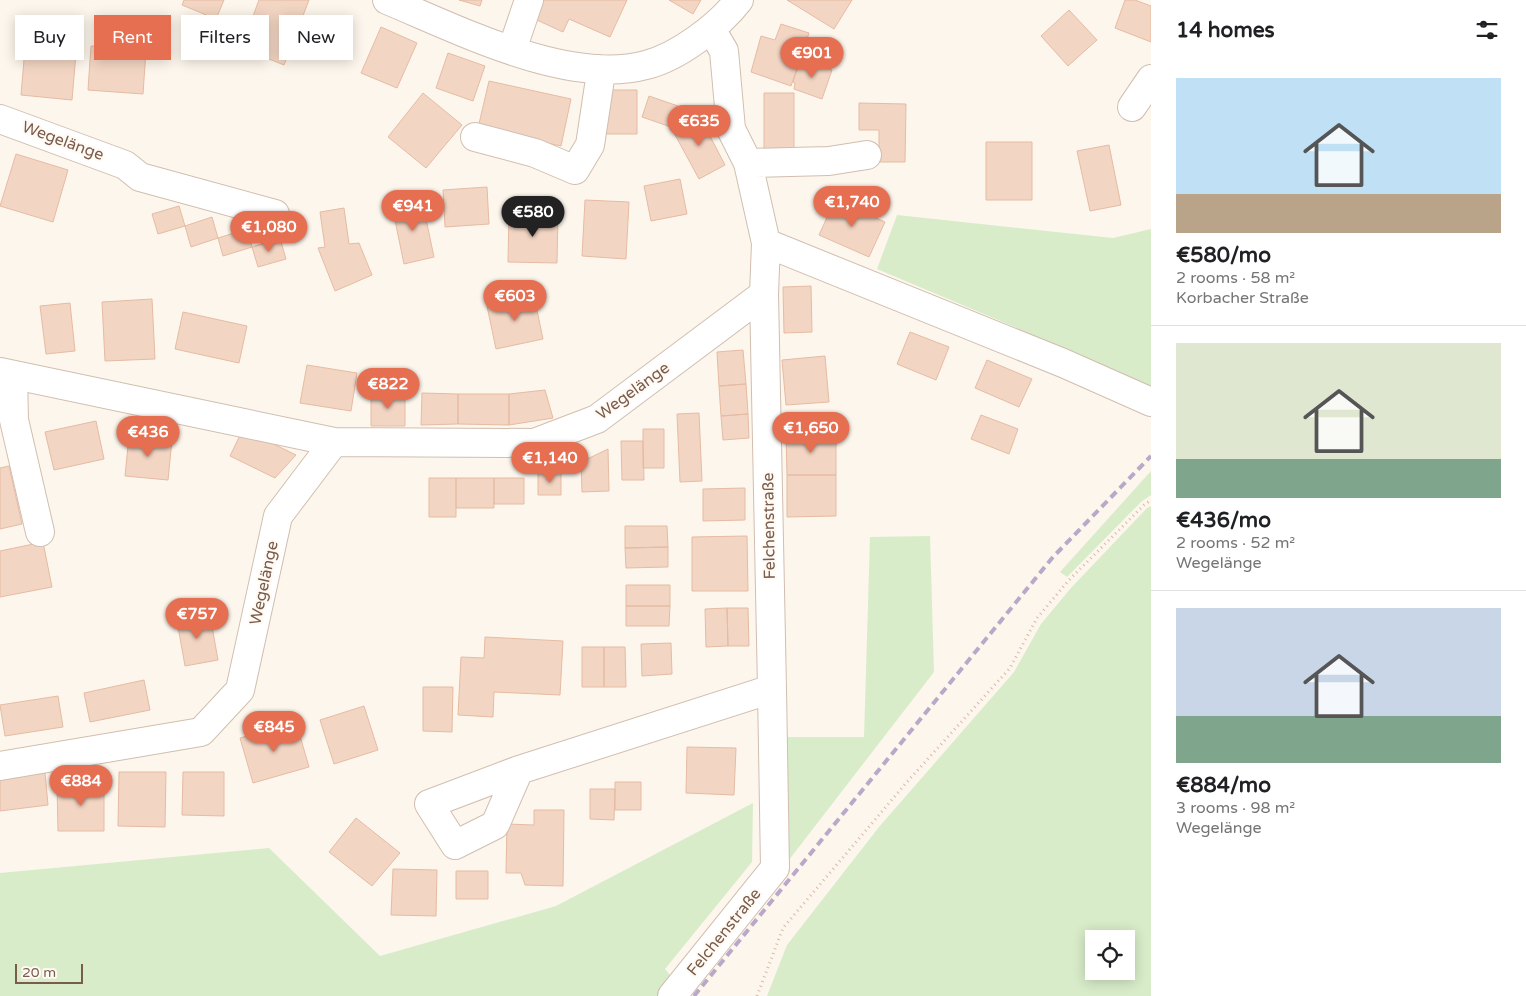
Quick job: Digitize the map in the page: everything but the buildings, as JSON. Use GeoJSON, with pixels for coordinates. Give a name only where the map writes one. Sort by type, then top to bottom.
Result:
{"type":"FeatureCollection","features":[{"type":"Feature","properties":{"kind":"street"},"geometry":{"type":"LineString","coordinates":[[387,0],[498,47],[567,66],[600,69],[647,65],[681,50],[711,29],[739,0]]}},
{"type":"Feature","properties":{"kind":"street"},"geometry":{"type":"LineString","coordinates":[[512,50],[529,0]]}},
{"type":"Feature","properties":{"kind":"street","name":"Felchenstraße"},"geometry":{"type":"LineString","coordinates":[[672,996],[775,868],[764,294],[766,243],[748,163],[731,129],[724,51],[711,29]]}},
{"type":"Feature","properties":{"kind":"street"},"geometry":{"type":"LineString","coordinates":[[475,137],[535,153],[575,170],[590,145],[600,69]]}},
{"type":"Feature","properties":{"kind":"street"},"geometry":{"type":"LineString","coordinates":[[1132,107],[1151,79]]}},
{"type":"Feature","properties":{"kind":"street","name":"Wegelänge"},"geometry":{"type":"LineString","coordinates":[[0,119],[126,165],[140,177],[275,214]]}},
{"type":"Feature","properties":{"kind":"street"},"geometry":{"type":"LineString","coordinates":[[748,163],[829,161],[867,155]]}},
{"type":"Feature","properties":{"kind":"street"},"geometry":{"type":"LineString","coordinates":[[766,243],[1063,363],[1151,402]]}},
{"type":"Feature","properties":{"kind":"street","name":"Wegelänge"},"geometry":{"type":"LineString","coordinates":[[7,373],[334,442],[534,443],[597,419],[764,294]]}},
{"type":"Feature","properties":{"kind":"street"},"geometry":{"type":"LineString","coordinates":[[7,373],[14,420],[40,532]]}},
{"type":"Feature","properties":{"kind":"street","name":"Wegelänge"},"geometry":{"type":"LineString","coordinates":[[0,766],[201,732],[240,690],[278,516],[334,442]]}},
{"type":"Feature","properties":{"kind":"street"},"geometry":{"type":"LineString","coordinates":[[519,770],[772,689]]}},
{"type":"Feature","properties":{"kind":"path"},"geometry":{"type":"LineString","coordinates":[[757,996],[783,928],[907,782],[1010,668],[1037,618],[1069,580],[1151,500]]}},
{"type":"Feature","properties":{"kind":"green space"},"geometry":{"type":"Polygon","coordinates":[[[897,215],[1113,238],[1151,229],[1151,390],[1017,328],[877,269],[897,215]]]}},
{"type":"Feature","properties":{"kind":"green space"},"geometry":{"type":"Polygon","coordinates":[[[1151,471],[1151,495],[1141,502],[1067,577],[1060,572],[1151,471]]]}},
{"type":"Feature","properties":{"kind":"green space"},"geometry":{"type":"Polygon","coordinates":[[[1151,506],[1151,996],[767,996],[787,945],[879,827],[1014,672],[1041,624],[1070,589],[1151,506]]]}},
{"type":"Feature","properties":{"kind":"green space"},"geometry":{"type":"Polygon","coordinates":[[[930,536],[934,672],[785,865],[783,737],[864,737],[870,537],[930,536]]]}},
{"type":"Feature","properties":{"kind":"green space"},"geometry":{"type":"Polygon","coordinates":[[[753,803],[752,862],[665,969],[687,996],[0,996],[0,873],[269,848],[380,956],[556,906],[753,803]]]}},
{"type":"Feature","properties":{"kind":"railway"},"geometry":{"type":"LineString","coordinates":[[694,996],[1053,557],[1151,456]]}}]}
